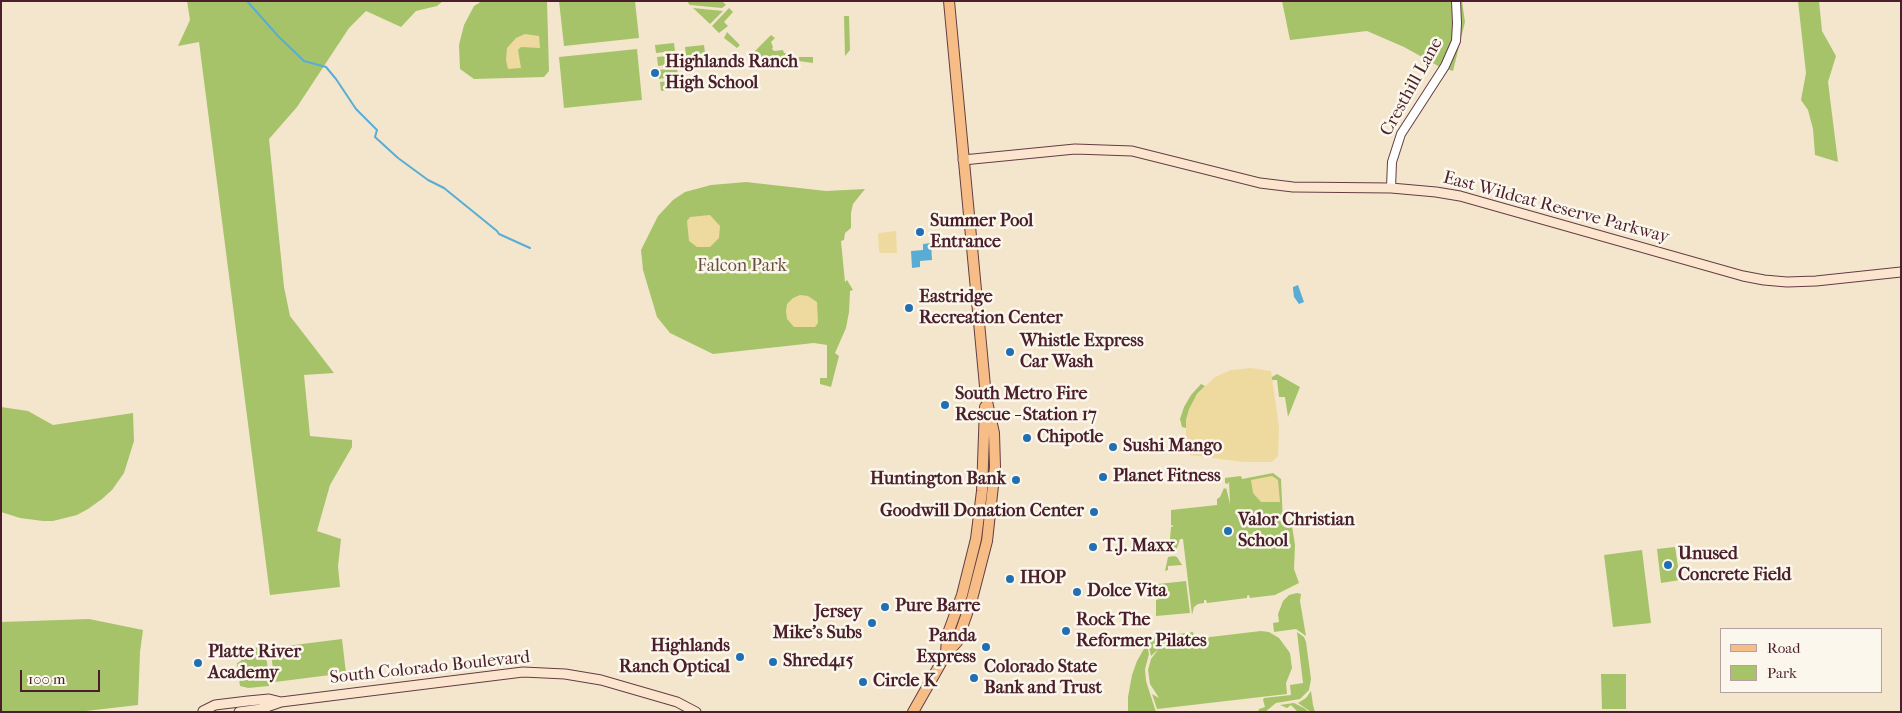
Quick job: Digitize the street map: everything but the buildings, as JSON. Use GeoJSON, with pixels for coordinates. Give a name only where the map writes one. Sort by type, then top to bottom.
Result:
{"type":"FeatureCollection","features":[{"type":"Feature","properties":{"kind":"main road"},"geometry":{"type":"LineString","coordinates":[[913,712],[946,654],[957,642],[975,591],[987,541],[993,492],[994,433],[986,397],[949,1]]}},
{"type":"Feature","properties":{"kind":"main road","name":"East Wildcat Reserve Parkway"},"geometry":{"type":"LineString","coordinates":[[964,160],[1075,149],[1132,151],[1260,183],[1293,187],[1391,188],[1460,196],[1743,276],[1764,280],[1787,282],[1816,281],[1901,272]]}},
{"type":"Feature","properties":{"kind":"main road"},"geometry":{"type":"LineString","coordinates":[[946,654],[947,636],[962,596],[974,549],[982,491],[986,397]]}},
{"type":"Feature","properties":{"kind":"main road"},"geometry":{"type":"LineString","coordinates":[[974,549],[978,556],[973,575],[975,591]]}},
{"type":"Feature","properties":{"kind":"main road","name":"South Colorado Boulevard"},"geometry":{"type":"LineString","coordinates":[[239,712],[261,709],[281,702],[524,672],[546,672],[601,680],[677,702],[696,712]]}},
{"type":"Feature","properties":{"kind":"main road","name":"South Colorado Boulevard"},"geometry":{"type":"LineString","coordinates":[[193,712],[205,711],[216,705],[248,701],[269,699],[281,702]]}},
{"type":"Feature","properties":{"kind":"street","name":"Cresthill Lane"},"geometry":{"type":"LineString","coordinates":[[1391,188],[1392,162],[1401,134],[1445,66],[1456,41],[1456,1]]}},
{"type":"Feature","properties":{"kind":"green space"},"geometry":{"type":"Polygon","coordinates":[[[187,1],[443,1],[437,6],[416,11],[401,27],[366,11],[349,28],[297,107],[269,139],[284,287],[290,316],[334,373],[304,375],[310,436],[352,440],[352,447],[330,485],[317,531],[341,539],[338,566],[340,587],[270,595],[199,42],[178,46],[190,20],[187,1]]]}},
{"type":"Feature","properties":{"kind":"green space"},"geometry":{"type":"Polygon","coordinates":[[[482,1],[547,1],[549,71],[544,77],[474,79],[460,69],[459,45],[464,25],[474,6],[482,1]]]}},
{"type":"Feature","properties":{"kind":"green space"},"geometry":{"type":"Polygon","coordinates":[[[559,1],[635,1],[639,38],[564,46],[559,1]]]}},
{"type":"Feature","properties":{"kind":"green space"},"geometry":{"type":"Polygon","coordinates":[[[689,1],[722,1],[726,5],[722,8],[690,5],[689,1]]]}},
{"type":"Feature","properties":{"kind":"green space"},"geometry":{"type":"Polygon","coordinates":[[[1282,1],[1462,1],[1465,22],[1453,71],[1440,67],[1404,47],[1367,31],[1290,40],[1282,1]]]}},
{"type":"Feature","properties":{"kind":"green space"},"geometry":{"type":"Polygon","coordinates":[[[1798,1],[1819,1],[1822,31],[1836,56],[1828,82],[1838,162],[1815,155],[1813,129],[1808,110],[1801,100],[1806,73],[1798,1]]]}},
{"type":"Feature","properties":{"kind":"green space"},"geometry":{"type":"Polygon","coordinates":[[[693,8],[723,11],[710,24],[693,8]]]}},
{"type":"Feature","properties":{"kind":"green space"},"geometry":{"type":"Polygon","coordinates":[[[729,8],[733,12],[724,22],[728,26],[719,33],[712,26],[729,8]]]}},
{"type":"Feature","properties":{"kind":"green space"},"geometry":{"type":"Polygon","coordinates":[[[844,16],[849,16],[850,50],[845,56],[844,16]]]}},
{"type":"Feature","properties":{"kind":"green space"},"geometry":{"type":"Polygon","coordinates":[[[727,32],[740,45],[737,48],[724,38],[727,32]]]}},
{"type":"Feature","properties":{"kind":"green space"},"geometry":{"type":"Polygon","coordinates":[[[771,35],[775,38],[771,42],[772,49],[774,51],[783,50],[784,53],[788,53],[788,60],[769,61],[759,65],[748,58],[771,35]]]}},
{"type":"Feature","properties":{"kind":"green space"},"geometry":{"type":"Polygon","coordinates":[[[674,43],[675,51],[656,53],[655,45],[674,43]]]}},
{"type":"Feature","properties":{"kind":"green space"},"geometry":{"type":"Polygon","coordinates":[[[704,45],[705,53],[686,56],[685,47],[704,45]]]}},
{"type":"Feature","properties":{"kind":"green space"},"geometry":{"type":"Polygon","coordinates":[[[637,49],[642,100],[564,108],[559,57],[637,49]]]}},
{"type":"Feature","properties":{"kind":"green space"},"geometry":{"type":"Polygon","coordinates":[[[676,55],[677,64],[658,66],[657,57],[676,55]]]}},
{"type":"Feature","properties":{"kind":"green space"},"geometry":{"type":"Polygon","coordinates":[[[705,57],[706,66],[688,68],[686,59],[705,57]]]}},
{"type":"Feature","properties":{"kind":"green space"},"geometry":{"type":"Polygon","coordinates":[[[791,57],[813,57],[813,63],[791,60],[791,57]]]}},
{"type":"Feature","properties":{"kind":"green space"},"geometry":{"type":"Polygon","coordinates":[[[677,68],[678,76],[659,79],[658,70],[677,68]]]}},
{"type":"Feature","properties":{"kind":"green space"},"geometry":{"type":"Polygon","coordinates":[[[679,80],[680,89],[661,91],[660,82],[679,80]]]}},
{"type":"Feature","properties":{"kind":"green space","name":"Falcon Park"},"geometry":{"type":"Polygon","coordinates":[[[746,182],[826,191],[865,189],[853,204],[851,228],[845,233],[844,240],[841,241],[845,282],[847,280],[853,290],[850,291],[846,328],[835,353],[839,356],[831,387],[820,384],[820,378],[827,378],[827,345],[814,343],[713,354],[670,333],[657,317],[643,270],[641,250],[658,216],[673,200],[685,192],[711,185],[746,182]]]}},
{"type":"Feature","properties":{"kind":"green space"},"geometry":{"type":"Polygon","coordinates":[[[1277,374],[1300,387],[1288,417],[1285,397],[1279,397],[1277,380],[1272,380],[1272,377],[1277,374]]]}},
{"type":"Feature","properties":{"kind":"green space"},"geometry":{"type":"Polygon","coordinates":[[[1201,384],[1205,386],[1197,394],[1186,420],[1186,428],[1182,427],[1180,419],[1184,407],[1191,395],[1201,384]]]}},
{"type":"Feature","properties":{"kind":"green space"},"geometry":{"type":"Polygon","coordinates":[[[1,407],[28,411],[53,425],[133,413],[134,441],[124,473],[112,490],[102,499],[77,515],[53,521],[43,521],[20,518],[1,512],[1,407]]]}},
{"type":"Feature","properties":{"kind":"green space"},"geometry":{"type":"Polygon","coordinates":[[[1273,473],[1281,479],[1283,523],[1291,520],[1295,545],[1294,569],[1299,583],[1275,595],[1250,598],[1249,595],[1247,598],[1207,603],[1204,600],[1204,603],[1194,607],[1192,615],[1183,539],[1180,539],[1176,551],[1169,552],[1171,527],[1174,526],[1171,525],[1171,510],[1217,505],[1217,499],[1226,487],[1230,504],[1229,481],[1228,484],[1225,483],[1225,478],[1241,476],[1242,479],[1273,473]]]}},
{"type":"Feature","properties":{"kind":"green space","name":"Unused Concrete Field"},"geometry":{"type":"Polygon","coordinates":[[[1675,547],[1680,580],[1661,583],[1657,549],[1675,547]]]}},
{"type":"Feature","properties":{"kind":"green space"},"geometry":{"type":"Polygon","coordinates":[[[1642,550],[1651,623],[1613,627],[1604,555],[1642,550]]]}},
{"type":"Feature","properties":{"kind":"green space"},"geometry":{"type":"Polygon","coordinates":[[[1168,557],[1177,557],[1182,565],[1168,566],[1168,570],[1165,571],[1168,557]]]}},
{"type":"Feature","properties":{"kind":"green space"},"geometry":{"type":"Polygon","coordinates":[[[1186,581],[1190,613],[1156,616],[1156,600],[1160,599],[1156,599],[1158,584],[1186,581]]]}},
{"type":"Feature","properties":{"kind":"green space"},"geometry":{"type":"Polygon","coordinates":[[[1301,594],[1300,601],[1306,636],[1296,629],[1274,632],[1273,623],[1279,622],[1278,614],[1283,601],[1289,595],[1301,594]]]}},
{"type":"Feature","properties":{"kind":"green space"},"geometry":{"type":"Polygon","coordinates":[[[89,619],[143,630],[140,652],[138,705],[77,712],[1,712],[1,622],[89,619]]]}},
{"type":"Feature","properties":{"kind":"green space"},"geometry":{"type":"Polygon","coordinates":[[[1261,631],[1269,632],[1279,638],[1290,653],[1292,668],[1286,683],[1287,694],[1157,709],[1152,694],[1159,698],[1150,684],[1148,670],[1151,659],[1160,647],[1176,641],[1261,631]]]}},
{"type":"Feature","properties":{"kind":"green space"},"geometry":{"type":"Polygon","coordinates":[[[1193,632],[1194,637],[1166,642],[1151,656],[1148,644],[1150,638],[1193,632]]]}},
{"type":"Feature","properties":{"kind":"green space"},"geometry":{"type":"Polygon","coordinates":[[[1297,632],[1304,637],[1306,642],[1311,679],[1309,690],[1300,699],[1276,703],[1265,712],[1258,712],[1259,709],[1265,707],[1264,698],[1291,695],[1290,685],[1303,683],[1297,632]]]}},
{"type":"Feature","properties":{"kind":"green space"},"geometry":{"type":"Polygon","coordinates":[[[342,639],[346,673],[275,682],[270,648],[342,639]]]}},
{"type":"Feature","properties":{"kind":"green space"},"geometry":{"type":"Polygon","coordinates":[[[263,647],[264,659],[267,661],[269,686],[248,688],[240,686],[237,663],[241,661],[240,649],[263,647]]]}},
{"type":"Feature","properties":{"kind":"green space"},"geometry":{"type":"Polygon","coordinates":[[[1145,647],[1148,649],[1149,654],[1145,669],[1146,681],[1156,712],[1128,712],[1128,697],[1132,675],[1145,647]]]}},
{"type":"Feature","properties":{"kind":"green space"},"geometry":{"type":"Polygon","coordinates":[[[1601,674],[1626,674],[1626,709],[1602,709],[1601,674]]]}},
{"type":"Feature","properties":{"kind":"green space"},"geometry":{"type":"Polygon","coordinates":[[[1311,691],[1315,712],[1311,712],[1298,703],[1306,698],[1311,691]]]}},
{"type":"Feature","properties":{"kind":"green space"},"geometry":{"type":"Polygon","coordinates":[[[1294,703],[1309,712],[1298,712],[1291,705],[1287,708],[1280,705],[1294,703]]]}},
{"type":"Feature","properties":{"kind":"sand"},"geometry":{"type":"Polygon","coordinates":[[[525,34],[539,36],[540,48],[521,47],[518,50],[521,68],[508,69],[506,60],[507,48],[516,38],[525,34]]]}},
{"type":"Feature","properties":{"kind":"sand"},"geometry":{"type":"Polygon","coordinates":[[[710,215],[720,226],[719,238],[710,247],[697,247],[689,241],[687,221],[690,217],[710,215]]]}},
{"type":"Feature","properties":{"kind":"sand"},"geometry":{"type":"Polygon","coordinates":[[[896,231],[897,253],[879,252],[879,233],[896,231]]]}},
{"type":"Feature","properties":{"kind":"sand"},"geometry":{"type":"Polygon","coordinates":[[[800,295],[808,296],[817,302],[818,323],[815,327],[794,327],[787,319],[787,304],[793,298],[800,295]]]}},
{"type":"Feature","properties":{"kind":"sand"},"geometry":{"type":"Polygon","coordinates":[[[1251,368],[1271,371],[1279,427],[1278,456],[1272,462],[1244,462],[1190,455],[1186,436],[1186,420],[1189,409],[1197,394],[1215,377],[1231,370],[1251,368]]]}},
{"type":"Feature","properties":{"kind":"sand"},"geometry":{"type":"Polygon","coordinates":[[[1272,476],[1278,480],[1280,502],[1261,502],[1253,493],[1251,480],[1272,476]]]}},
{"type":"Feature","properties":{"kind":"water"},"geometry":{"type":"Polygon","coordinates":[[[931,243],[932,260],[920,261],[920,267],[912,268],[911,251],[923,250],[923,244],[931,243]]]}},
{"type":"Feature","properties":{"kind":"water"},"geometry":{"type":"Polygon","coordinates":[[[1298,285],[1304,302],[1299,304],[1294,297],[1293,289],[1293,287],[1298,285]]]}},
{"type":"Feature","properties":{"kind":"waterway"},"geometry":{"type":"LineString","coordinates":[[247,1],[278,36],[304,61],[326,67],[356,109],[377,130],[375,137],[398,158],[428,180],[444,188],[499,234],[530,248]]}},
{"type":"Feature","properties":{"kind":"place","name":"Highlands Ranch High School"},"geometry":{"type":"Point","coordinates":[655,73]}},
{"type":"Feature","properties":{"kind":"place","name":"Summer Pool Entrance"},"geometry":{"type":"Point","coordinates":[920,232]}},
{"type":"Feature","properties":{"kind":"place","name":"Eastridge Recreation Center"},"geometry":{"type":"Point","coordinates":[909,308]}},
{"type":"Feature","properties":{"kind":"place","name":"Whistle Express Car Wash"},"geometry":{"type":"Point","coordinates":[1010,352]}},
{"type":"Feature","properties":{"kind":"place","name":"South Metro Fire Rescue - Station 17"},"geometry":{"type":"Point","coordinates":[945,405]}},
{"type":"Feature","properties":{"kind":"place","name":"Chipotle"},"geometry":{"type":"Point","coordinates":[1027,438]}},
{"type":"Feature","properties":{"kind":"place","name":"Sushi Mango"},"geometry":{"type":"Point","coordinates":[1113,447]}},
{"type":"Feature","properties":{"kind":"place","name":"Planet Fitness"},"geometry":{"type":"Point","coordinates":[1103,477]}},
{"type":"Feature","properties":{"kind":"place","name":"Huntington Bank"},"geometry":{"type":"Point","coordinates":[1016,480]}},
{"type":"Feature","properties":{"kind":"place","name":"Goodwill Donation Center"},"geometry":{"type":"Point","coordinates":[1094,512]}},
{"type":"Feature","properties":{"kind":"place","name":"Valor Christian School"},"geometry":{"type":"Point","coordinates":[1228,531]}},
{"type":"Feature","properties":{"kind":"place","name":"T.J. Maxx"},"geometry":{"type":"Point","coordinates":[1093,547]}},
{"type":"Feature","properties":{"kind":"place","name":"Unused Concrete Field"},"geometry":{"type":"Point","coordinates":[1668,565]}},
{"type":"Feature","properties":{"kind":"place","name":"IHOP"},"geometry":{"type":"Point","coordinates":[1010,579]}},
{"type":"Feature","properties":{"kind":"place","name":"Dolce Vita"},"geometry":{"type":"Point","coordinates":[1077,592]}},
{"type":"Feature","properties":{"kind":"place","name":"Pure Barre"},"geometry":{"type":"Point","coordinates":[885,607]}},
{"type":"Feature","properties":{"kind":"place","name":"Jersey Mike's Subs"},"geometry":{"type":"Point","coordinates":[872,623]}},
{"type":"Feature","properties":{"kind":"place","name":"Rock The Reformer Pilates"},"geometry":{"type":"Point","coordinates":[1066,631]}},
{"type":"Feature","properties":{"kind":"place","name":"Panda Express"},"geometry":{"type":"Point","coordinates":[986,647]}},
{"type":"Feature","properties":{"kind":"place","name":"Highlands Ranch Optical"},"geometry":{"type":"Point","coordinates":[740,657]}},
{"type":"Feature","properties":{"kind":"place","name":"Shred415"},"geometry":{"type":"Point","coordinates":[773,662]}},
{"type":"Feature","properties":{"kind":"place","name":"Platte River Academy"},"geometry":{"type":"Point","coordinates":[198,663]}},
{"type":"Feature","properties":{"kind":"place","name":"Colorado State Bank and Trust"},"geometry":{"type":"Point","coordinates":[974,678]}},
{"type":"Feature","properties":{"kind":"place","name":"Circle K"},"geometry":{"type":"Point","coordinates":[863,682]}}]}
